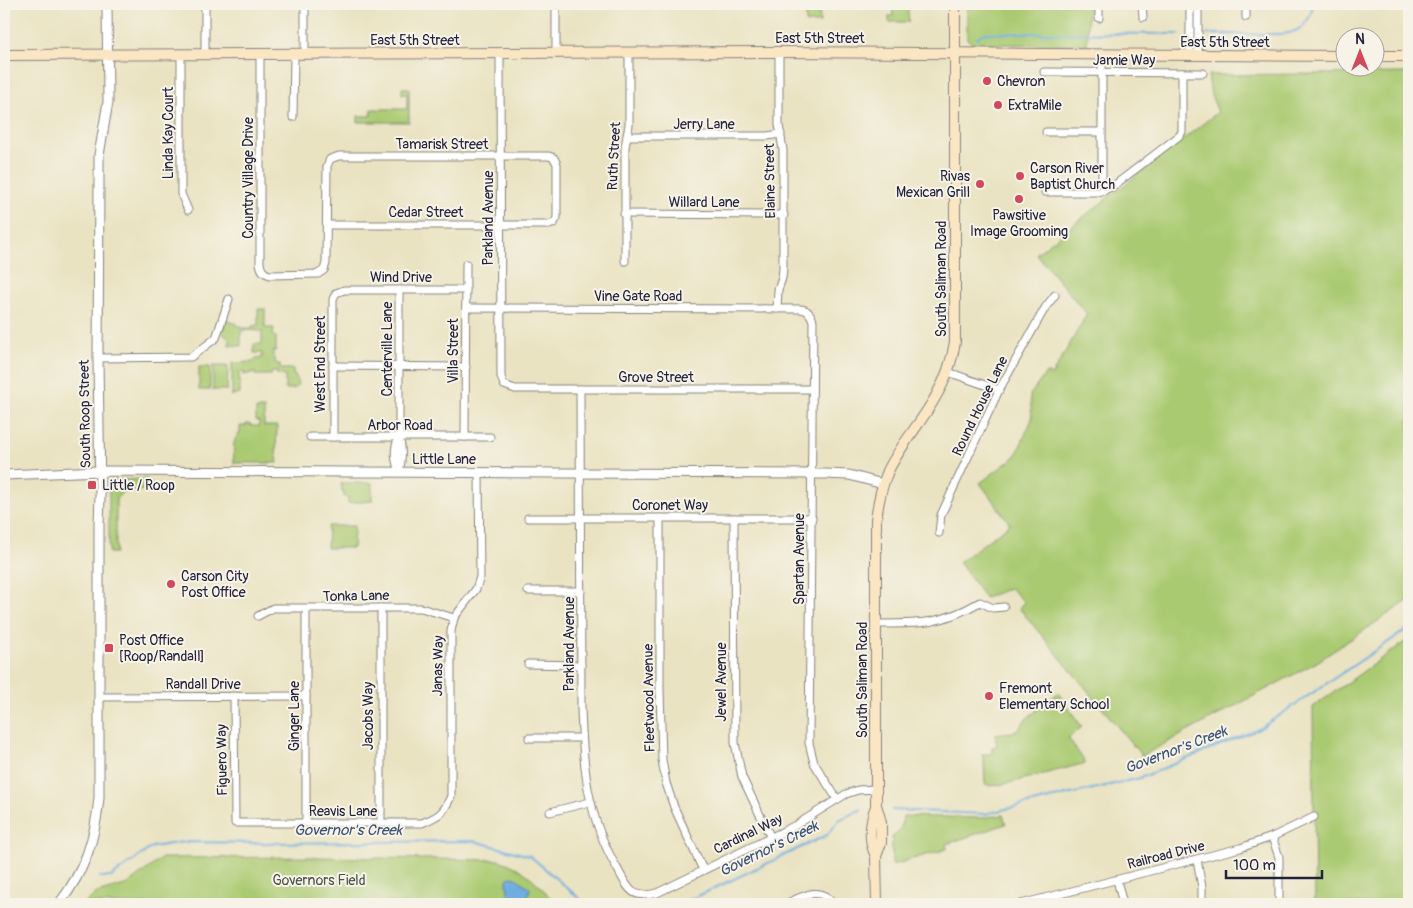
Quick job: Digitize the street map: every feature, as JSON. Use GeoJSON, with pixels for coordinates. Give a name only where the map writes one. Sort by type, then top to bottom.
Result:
{"type":"FeatureCollection","features":[{"type":"Feature","properties":{"kind":"main road","name":"South Saliman Road"},"geometry":{"type":"LineString","coordinates":[[877,904],[876,856],[881,843],[881,822],[876,805],[876,525],[883,484],[896,457],[936,397],[948,372],[953,351],[956,325],[955,4]]}},
{"type":"Feature","properties":{"kind":"main road","name":"East 5th Street"},"geometry":{"type":"LineString","coordinates":[[4,55],[779,52],[1102,56],[1336,56]]}},
{"type":"Feature","properties":{"kind":"main road"},"geometry":{"type":"LineString","coordinates":[[1386,56],[1409,56]]}},
{"type":"Feature","properties":{"kind":"street","name":"South Roop Street"},"geometry":{"type":"LineString","coordinates":[[59,904],[83,867],[90,849],[97,823],[99,798],[99,155],[107,108],[107,4]]}},
{"type":"Feature","properties":{"kind":"street"},"geometry":{"type":"LineString","coordinates":[[205,4],[205,54]]}},
{"type":"Feature","properties":{"kind":"street"},"geometry":{"type":"LineString","coordinates":[[305,4],[305,54]]}},
{"type":"Feature","properties":{"kind":"street"},"geometry":{"type":"LineString","coordinates":[[556,4],[556,53]]}},
{"type":"Feature","properties":{"kind":"street"},"geometry":{"type":"LineString","coordinates":[[1099,4],[1099,18]]}},
{"type":"Feature","properties":{"kind":"street"},"geometry":{"type":"LineString","coordinates":[[1142,4],[1143,17]]}},
{"type":"Feature","properties":{"kind":"street"},"geometry":{"type":"LineString","coordinates":[[1190,4],[1194,56]]}},
{"type":"Feature","properties":{"kind":"street"},"geometry":{"type":"LineString","coordinates":[[1194,56],[1198,4]]}},
{"type":"Feature","properties":{"kind":"street"},"geometry":{"type":"LineString","coordinates":[[1246,4],[1246,17]]}},
{"type":"Feature","properties":{"kind":"street","name":"Ruth Street"},"geometry":{"type":"LineString","coordinates":[[625,261],[624,146],[629,125],[629,52]]}},
{"type":"Feature","properties":{"kind":"street","name":"Elaine Street"},"geometry":{"type":"LineString","coordinates":[[778,308],[778,290],[783,272],[784,214],[784,150],[779,125],[779,52]]}},
{"type":"Feature","properties":{"kind":"street","name":"Parkland Avenue"},"geometry":{"type":"LineString","coordinates":[[500,53],[502,382]]}},
{"type":"Feature","properties":{"kind":"street","name":"Linda Kay Court"},"geometry":{"type":"LineString","coordinates":[[181,54],[181,194],[188,210]]}},
{"type":"Feature","properties":{"kind":"street","name":"Country Village Drive"},"geometry":{"type":"LineString","coordinates":[[260,54],[261,269],[264,273],[270,275],[318,274],[324,270],[326,263],[327,225]]}},
{"type":"Feature","properties":{"kind":"street"},"geometry":{"type":"LineString","coordinates":[[293,117],[294,54]]}},
{"type":"Feature","properties":{"kind":"street"},"geometry":{"type":"LineString","coordinates":[[1102,56],[1102,184],[1104,191]]}},
{"type":"Feature","properties":{"kind":"street","name":"Jamie Way"},"geometry":{"type":"LineString","coordinates":[[1044,72],[1203,73]]}},
{"type":"Feature","properties":{"kind":"street"},"geometry":{"type":"LineString","coordinates":[[1045,192],[1104,191],[1120,181],[1182,132],[1182,73]]}},
{"type":"Feature","properties":{"kind":"street"},"geometry":{"type":"LineString","coordinates":[[1046,132],[1102,132]]}},
{"type":"Feature","properties":{"kind":"street","name":"Jerry Lane"},"geometry":{"type":"LineString","coordinates":[[627,136],[767,136],[781,134]]}},
{"type":"Feature","properties":{"kind":"street","name":"Tamarisk Street"},"geometry":{"type":"LineString","coordinates":[[327,225],[327,166],[330,159],[339,156],[549,156],[554,158],[556,164],[557,218],[554,223]]}},
{"type":"Feature","properties":{"kind":"street","name":"Willard Lane"},"geometry":{"type":"LineString","coordinates":[[624,214],[784,214]]}},
{"type":"Feature","properties":{"kind":"street","name":"Cedar Street"},"geometry":{"type":"LineString","coordinates":[[327,225],[549,225],[554,223]]}},
{"type":"Feature","properties":{"kind":"street","name":"Villa Street"},"geometry":{"type":"LineString","coordinates":[[465,437],[466,264]]}},
{"type":"Feature","properties":{"kind":"street","name":"Wind Drive"},"geometry":{"type":"LineString","coordinates":[[338,292],[344,290],[466,290]]}},
{"type":"Feature","properties":{"kind":"street","name":"Centerville Lane"},"geometry":{"type":"LineString","coordinates":[[399,290],[399,437],[402,445],[402,462],[399,472]]}},
{"type":"Feature","properties":{"kind":"street","name":"West End Street"},"geometry":{"type":"LineString","coordinates":[[333,437],[333,299],[338,292]]}},
{"type":"Feature","properties":{"kind":"street","name":"Round House Lane"},"geometry":{"type":"LineString","coordinates":[[940,533],[941,516],[999,390],[1045,308],[1055,295]]}},
{"type":"Feature","properties":{"kind":"street"},"geometry":{"type":"LineString","coordinates":[[98,358],[191,357],[216,338],[229,299]]}},
{"type":"Feature","properties":{"kind":"street","name":"Vine Gate Road"},"geometry":{"type":"LineString","coordinates":[[466,308],[778,308],[802,309],[809,313]]}},
{"type":"Feature","properties":{"kind":"street","name":"Spartan Avenue"},"geometry":{"type":"LineString","coordinates":[[809,313],[813,321],[809,743],[814,763],[837,799]]}},
{"type":"Feature","properties":{"kind":"street"},"geometry":{"type":"LineString","coordinates":[[333,366],[466,367]]}},
{"type":"Feature","properties":{"kind":"street"},"geometry":{"type":"LineString","coordinates":[[948,372],[999,390]]}},
{"type":"Feature","properties":{"kind":"street","name":"Grove Street"},"geometry":{"type":"LineString","coordinates":[[502,382],[508,387],[515,389],[812,390]]}},
{"type":"Feature","properties":{"kind":"street","name":"Parkland Avenue"},"geometry":{"type":"LineString","coordinates":[[580,389],[581,665],[582,738],[585,779],[596,826],[630,890]]}},
{"type":"Feature","properties":{"kind":"street","name":"Arbor Road"},"geometry":{"type":"LineString","coordinates":[[310,437],[490,437]]}},
{"type":"Feature","properties":{"kind":"street","name":"Little Lane"},"geometry":{"type":"LineString","coordinates":[[4,475],[100,471],[812,474],[849,475],[883,484]]}},
{"type":"Feature","properties":{"kind":"street","name":"Janas Way"},"geometry":{"type":"LineString","coordinates":[[446,808],[451,796],[451,631],[454,618],[476,589],[480,578],[479,473]]}},
{"type":"Feature","properties":{"kind":"street","name":"Coronet Way"},"geometry":{"type":"LineString","coordinates":[[528,518],[812,518]]}},
{"type":"Feature","properties":{"kind":"street","name":"Fleetwood Avenue"},"geometry":{"type":"LineString","coordinates":[[660,518],[662,760],[666,783],[674,807],[703,870]]}},
{"type":"Feature","properties":{"kind":"street","name":"Jewel Avenue"},"geometry":{"type":"LineString","coordinates":[[734,518],[735,743],[742,777],[770,838]]}},
{"type":"Feature","properties":{"kind":"street"},"geometry":{"type":"LineString","coordinates":[[528,591],[581,591]]}},
{"type":"Feature","properties":{"kind":"street"},"geometry":{"type":"LineString","coordinates":[[876,624],[937,622],[980,602],[993,608],[1004,607]]}},
{"type":"Feature","properties":{"kind":"street","name":"Tonka Lane"},"geometry":{"type":"LineString","coordinates":[[258,616],[274,608],[421,608],[454,618]]}},
{"type":"Feature","properties":{"kind":"street","name":"Jacobs Way"},"geometry":{"type":"LineString","coordinates":[[380,824],[381,608]]}},
{"type":"Feature","properties":{"kind":"street","name":"Ginger Lane"},"geometry":{"type":"LineString","coordinates":[[306,609],[306,823]]}},
{"type":"Feature","properties":{"kind":"street"},"geometry":{"type":"LineString","coordinates":[[528,664],[581,665]]}},
{"type":"Feature","properties":{"kind":"street","name":"Figuero Way"},"geometry":{"type":"LineString","coordinates":[[234,696],[235,823]]}},
{"type":"Feature","properties":{"kind":"street","name":"Randall Drive"},"geometry":{"type":"LineString","coordinates":[[100,697],[306,696]]}},
{"type":"Feature","properties":{"kind":"street"},"geometry":{"type":"LineString","coordinates":[[529,738],[582,738]]}},
{"type":"Feature","properties":{"kind":"street","name":"Cardinal Way"},"geometry":{"type":"LineString","coordinates":[[630,890],[642,896],[657,893],[805,820],[837,799],[856,790],[876,789]]}},
{"type":"Feature","properties":{"kind":"street"},"geometry":{"type":"LineString","coordinates":[[550,812],[590,802]]}},
{"type":"Feature","properties":{"kind":"street","name":"Reavis Lane"},"geometry":{"type":"LineString","coordinates":[[235,823],[422,823],[436,817],[446,808]]}},
{"type":"Feature","properties":{"kind":"street","name":"Railroad Drive"},"geometry":{"type":"LineString","coordinates":[[1021,904],[1041,902],[1240,848],[1272,837],[1314,817]]}},
{"type":"Feature","properties":{"kind":"street"},"geometry":{"type":"LineString","coordinates":[[1272,837],[1279,857],[1279,904]]}},
{"type":"Feature","properties":{"kind":"street"},"geometry":{"type":"LineString","coordinates":[[1197,860],[1202,887],[1202,904]]}},
{"type":"Feature","properties":{"kind":"street"},"geometry":{"type":"LineString","coordinates":[[1117,880],[1123,904]]}},
{"type":"Feature","properties":{"kind":"street"},"geometry":{"type":"LineString","coordinates":[[786,904],[812,893],[826,896],[833,904]]}},
{"type":"Feature","properties":{"kind":"green space"},"geometry":{"type":"Polygon","coordinates":[[[808,4],[821,4],[819,5],[820,23],[806,23],[805,6],[808,4]]]}},
{"type":"Feature","properties":{"kind":"green space"},"geometry":{"type":"Polygon","coordinates":[[[892,4],[907,4],[909,22],[889,22],[889,16],[893,16],[892,4]]]}},
{"type":"Feature","properties":{"kind":"green space"},"geometry":{"type":"Polygon","coordinates":[[[967,4],[1088,4],[1087,45],[972,44],[967,39],[967,4]]]}},
{"type":"Feature","properties":{"kind":"green space"},"geometry":{"type":"Polygon","coordinates":[[[1386,73],[1409,73],[1409,600],[1317,662],[1142,756],[1019,608],[1024,602],[1010,588],[985,598],[959,562],[1010,524],[980,483],[1016,456],[1032,419],[1030,395],[1046,373],[1052,375],[1087,314],[1036,254],[1218,112],[1211,95],[1208,75],[1336,74],[1336,78],[1386,78],[1386,73]]]}},
{"type":"Feature","properties":{"kind":"green space"},"geometry":{"type":"Polygon","coordinates":[[[402,88],[409,88],[409,122],[358,122],[358,116],[371,116],[372,109],[407,109],[407,94],[402,94],[402,88]]]}},
{"type":"Feature","properties":{"kind":"green space"},"geometry":{"type":"Polygon","coordinates":[[[258,309],[265,309],[265,328],[274,328],[273,336],[276,337],[276,351],[273,351],[273,358],[276,364],[280,364],[280,369],[293,369],[293,375],[296,376],[298,384],[294,389],[285,389],[285,376],[277,374],[277,372],[272,372],[271,375],[255,375],[255,372],[244,375],[244,372],[239,372],[240,394],[232,396],[232,363],[253,362],[256,359],[262,358],[262,353],[254,353],[254,344],[262,344],[262,331],[241,330],[241,346],[229,345],[230,340],[222,333],[226,319],[236,323],[237,326],[242,326],[242,328],[252,328],[252,326],[258,325],[258,309]]]}},
{"type":"Feature","properties":{"kind":"green space"},"geometry":{"type":"Polygon","coordinates":[[[213,366],[228,366],[227,390],[213,390],[213,366]]]}},
{"type":"Feature","properties":{"kind":"green space"},"geometry":{"type":"Polygon","coordinates":[[[199,367],[210,367],[210,390],[199,390],[199,367]]]}},
{"type":"Feature","properties":{"kind":"green space"},"geometry":{"type":"Polygon","coordinates":[[[256,409],[264,409],[264,426],[277,426],[276,451],[278,463],[234,463],[234,442],[240,433],[240,426],[251,424],[251,426],[259,426],[259,421],[256,421],[256,409]]]}},
{"type":"Feature","properties":{"kind":"green space"},"geometry":{"type":"Polygon","coordinates":[[[147,479],[153,485],[153,490],[124,491],[116,499],[116,553],[109,553],[109,483],[112,480],[147,479]]]}},
{"type":"Feature","properties":{"kind":"green space"},"geometry":{"type":"Polygon","coordinates":[[[341,483],[372,483],[372,501],[348,503],[348,497],[344,497],[341,483]]]}},
{"type":"Feature","properties":{"kind":"green space"},"geometry":{"type":"Polygon","coordinates":[[[328,526],[354,526],[353,548],[327,548],[328,526]]]}},
{"type":"Feature","properties":{"kind":"green space"},"geometry":{"type":"Polygon","coordinates":[[[1409,639],[1409,904],[1315,904],[1313,707],[1409,639]]]}},
{"type":"Feature","properties":{"kind":"green space"},"geometry":{"type":"Polygon","coordinates":[[[1058,693],[1082,727],[1068,738],[1086,763],[1005,784],[991,786],[985,784],[982,754],[992,754],[992,747],[997,746],[995,734],[1018,730],[1026,719],[1058,693]]]}},
{"type":"Feature","properties":{"kind":"green space"},"geometry":{"type":"Polygon","coordinates":[[[1003,815],[1006,824],[946,844],[947,849],[892,865],[892,837],[899,831],[903,816],[980,818],[1003,815]]]}},
{"type":"Feature","properties":{"kind":"green space","name":"Governors Field"},"geometry":{"type":"Polygon","coordinates":[[[314,857],[498,860],[523,871],[543,889],[555,904],[84,904],[97,893],[128,884],[162,858],[314,857]]]}},
{"type":"Feature","properties":{"kind":"water"},"geometry":{"type":"Polygon","coordinates":[[[510,877],[516,878],[530,888],[524,903],[511,903],[507,882],[507,879],[510,877]]]}},
{"type":"Feature","properties":{"kind":"waterway"},"geometry":{"type":"LineString","coordinates":[[1208,34],[1288,33],[1304,25],[1310,16],[1313,4]]}},
{"type":"Feature","properties":{"kind":"waterway"},"geometry":{"type":"LineString","coordinates":[[976,39],[982,34],[987,33],[1180,34]]}},
{"type":"Feature","properties":{"kind":"waterway","name":"Governor's Creek"},"geometry":{"type":"LineString","coordinates":[[892,810],[985,814],[1140,778],[1259,729],[1409,628]]}},
{"type":"Feature","properties":{"kind":"waterway","name":"Governor's Creek"},"geometry":{"type":"LineString","coordinates":[[681,904],[827,835],[839,820],[862,809]]}},
{"type":"Feature","properties":{"kind":"waterway","name":"Governor's Creek"},"geometry":{"type":"LineString","coordinates":[[100,877],[111,877],[152,847],[183,842],[474,841],[530,856],[586,904]]}},
{"type":"Feature","properties":{"kind":"place","name":"Chevron"},"geometry":{"type":"Point","coordinates":[987,81]}},
{"type":"Feature","properties":{"kind":"place","name":"ExtraMile"},"geometry":{"type":"Point","coordinates":[998,105]}},
{"type":"Feature","properties":{"kind":"place","name":"Carson River Baptist Church"},"geometry":{"type":"Point","coordinates":[1020,176]}},
{"type":"Feature","properties":{"kind":"place","name":"Rivas Mexican Grill"},"geometry":{"type":"Point","coordinates":[980,184]}},
{"type":"Feature","properties":{"kind":"place","name":"Pawsitive Image Grooming"},"geometry":{"type":"Point","coordinates":[1019,199]}},
{"type":"Feature","properties":{"kind":"place","name":"Little / Roop"},"geometry":{"type":"Point","coordinates":[92,485]}},
{"type":"Feature","properties":{"kind":"place","name":"Carson City Post Office"},"geometry":{"type":"Point","coordinates":[171,584]}},
{"type":"Feature","properties":{"kind":"place","name":"Post Office [Roop/Randall]"},"geometry":{"type":"Point","coordinates":[109,648]}},
{"type":"Feature","properties":{"kind":"place","name":"Fremont Elementary School"},"geometry":{"type":"Point","coordinates":[989,696]}}]}
